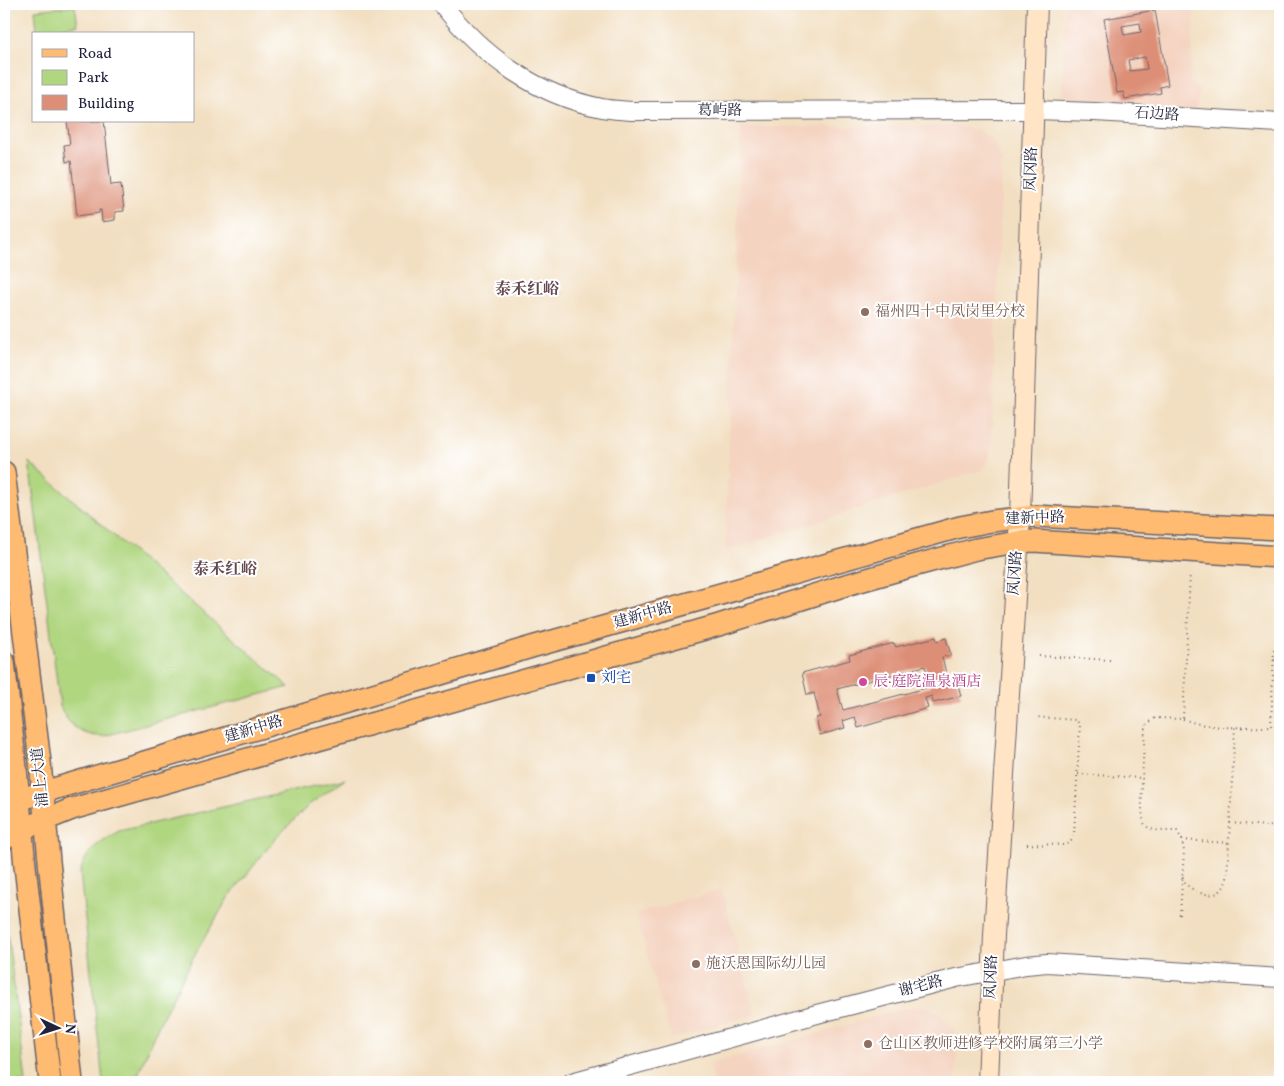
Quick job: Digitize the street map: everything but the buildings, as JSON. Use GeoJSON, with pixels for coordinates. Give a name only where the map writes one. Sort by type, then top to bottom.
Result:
{"type":"FeatureCollection","features":[{"type":"Feature","properties":{"kind":"main road","name":"凤冈路"},"geometry":{"type":"LineString","coordinates":[[988,1082],[992,971],[1020,518],[1037,4]]}},
{"type":"Feature","properties":{"kind":"main road","name":"浦上大道"},"geometry":{"type":"LineString","coordinates":[[4,472],[43,792],[48,861],[72,1082]]}},
{"type":"Feature","properties":{"kind":"main road","name":"建新中路"},"geometry":{"type":"LineString","coordinates":[[11,804],[43,792],[535,646],[960,527],[992,521],[1048,517],[1280,529]]}},
{"type":"Feature","properties":{"kind":"main road","name":"建新中路"},"geometry":{"type":"LineString","coordinates":[[13,834],[72,809],[718,625],[846,585],[976,549],[1018,542],[1047,541],[1280,557]]}},
{"type":"Feature","properties":{"kind":"main road","name":"浦上大道"},"geometry":{"type":"LineString","coordinates":[[4,662],[13,834],[50,1082]]}},
{"type":"Feature","properties":{"kind":"street","name":"葛屿路"},"geometry":{"type":"LineString","coordinates":[[442,4],[476,43],[508,68],[545,89],[603,108],[632,111],[1034,110]]}},
{"type":"Feature","properties":{"kind":"street","name":"石边路"},"geometry":{"type":"LineString","coordinates":[[1034,110],[1280,123]]}},
{"type":"Feature","properties":{"kind":"street","name":"谢宅路"},"geometry":{"type":"LineString","coordinates":[[572,1082],[817,1014],[956,978],[1026,965],[1047,963],[1280,978]]}},
{"type":"Feature","properties":{"kind":"path"},"geometry":{"type":"LineString","coordinates":[[1183,719],[1190,574]]}},
{"type":"Feature","properties":{"kind":"path"},"geometry":{"type":"LineString","coordinates":[[1180,915],[1184,851],[1182,840],[1177,832],[1148,828],[1144,823],[1141,804],[1145,726],[1155,718],[1183,719],[1196,724],[1212,726],[1271,727],[1274,648]]}},
{"type":"Feature","properties":{"kind":"path"},"geometry":{"type":"LineString","coordinates":[[1039,656],[1111,660]]}},
{"type":"Feature","properties":{"kind":"path"},"geometry":{"type":"LineString","coordinates":[[1274,660],[1280,661]]}},
{"type":"Feature","properties":{"kind":"path"},"geometry":{"type":"LineString","coordinates":[[1027,844],[1065,845],[1071,841],[1074,835],[1080,725],[1076,720],[1035,717]]}},
{"type":"Feature","properties":{"kind":"path"},"geometry":{"type":"LineString","coordinates":[[1182,876],[1186,884],[1199,892],[1217,894],[1224,888],[1227,878],[1235,727]]}},
{"type":"Feature","properties":{"kind":"path"},"geometry":{"type":"LineString","coordinates":[[1077,774],[1142,778]]}},
{"type":"Feature","properties":{"kind":"path"},"geometry":{"type":"LineString","coordinates":[[1230,823],[1280,826]]}},
{"type":"Feature","properties":{"kind":"path"},"geometry":{"type":"LineString","coordinates":[[1182,840],[1229,843]]}},
{"type":"Feature","properties":{"kind":"shaded area"},"geometry":{"type":"Polygon","coordinates":[[[1065,4],[1195,4],[1190,82],[1200,90],[1196,111],[1072,103],[1064,95],[1062,85],[1065,4]]]}},
{"type":"Feature","properties":{"kind":"shaded area","name":"福州四十中凤岗里分校"},"geometry":{"type":"Polygon","coordinates":[[[959,126],[980,131],[990,137],[1000,155],[1002,165],[991,448],[986,464],[981,470],[725,551],[741,127],[959,126]]]}},
{"type":"Feature","properties":{"kind":"shaded area","name":"施沃恩国际幼儿园"},"geometry":{"type":"Polygon","coordinates":[[[722,889],[755,1015],[671,1039],[636,914],[722,889]]]}},
{"type":"Feature","properties":{"kind":"shaded area","name":"仓山区教师进修学校附属第三小学"},"geometry":{"type":"Polygon","coordinates":[[[921,1006],[937,1012],[953,1028],[957,1041],[956,1082],[714,1082],[710,1064],[905,1008],[921,1006]]]}},
{"type":"Feature","properties":{"kind":"green space"},"geometry":{"type":"Polygon","coordinates":[[[75,6],[78,25],[37,30],[35,10],[75,6]]]}},
{"type":"Feature","properties":{"kind":"green space"},"geometry":{"type":"Polygon","coordinates":[[[29,462],[289,687],[104,736],[83,732],[71,724],[60,706],[29,462]]]}},
{"type":"Feature","properties":{"kind":"green space"},"geometry":{"type":"Polygon","coordinates":[[[345,779],[310,804],[276,838],[228,898],[195,954],[156,1030],[135,1082],[103,1082],[80,873],[90,852],[99,843],[119,831],[345,779]]]}},
{"type":"Feature","properties":{"kind":"green space"},"geometry":{"type":"Polygon","coordinates":[[[5,915],[26,1082],[4,1082],[5,915]]]}},
{"type":"Feature","properties":{"kind":"place","name":"福州四十中凤岗里分校"},"geometry":{"type":"Point","coordinates":[865,312]}},
{"type":"Feature","properties":{"kind":"place","name":"刘宅"},"geometry":{"type":"Point","coordinates":[591,678]}},
{"type":"Feature","properties":{"kind":"place","name":"辰·庭院温泉酒店"},"geometry":{"type":"Point","coordinates":[863,682]}},
{"type":"Feature","properties":{"kind":"place","name":"施沃恩国际幼儿园"},"geometry":{"type":"Point","coordinates":[696,964]}},
{"type":"Feature","properties":{"kind":"place","name":"仓山区教师进修学校附属第三小学"},"geometry":{"type":"Point","coordinates":[868,1044]}},
{"type":"Feature","properties":{"kind":"district","name":"泰禾红峪"},"geometry":{"type":"Point","coordinates":[527,290]}},
{"type":"Feature","properties":{"kind":"district","name":"泰禾红峪"},"geometry":{"type":"Point","coordinates":[225,570]}}]}
